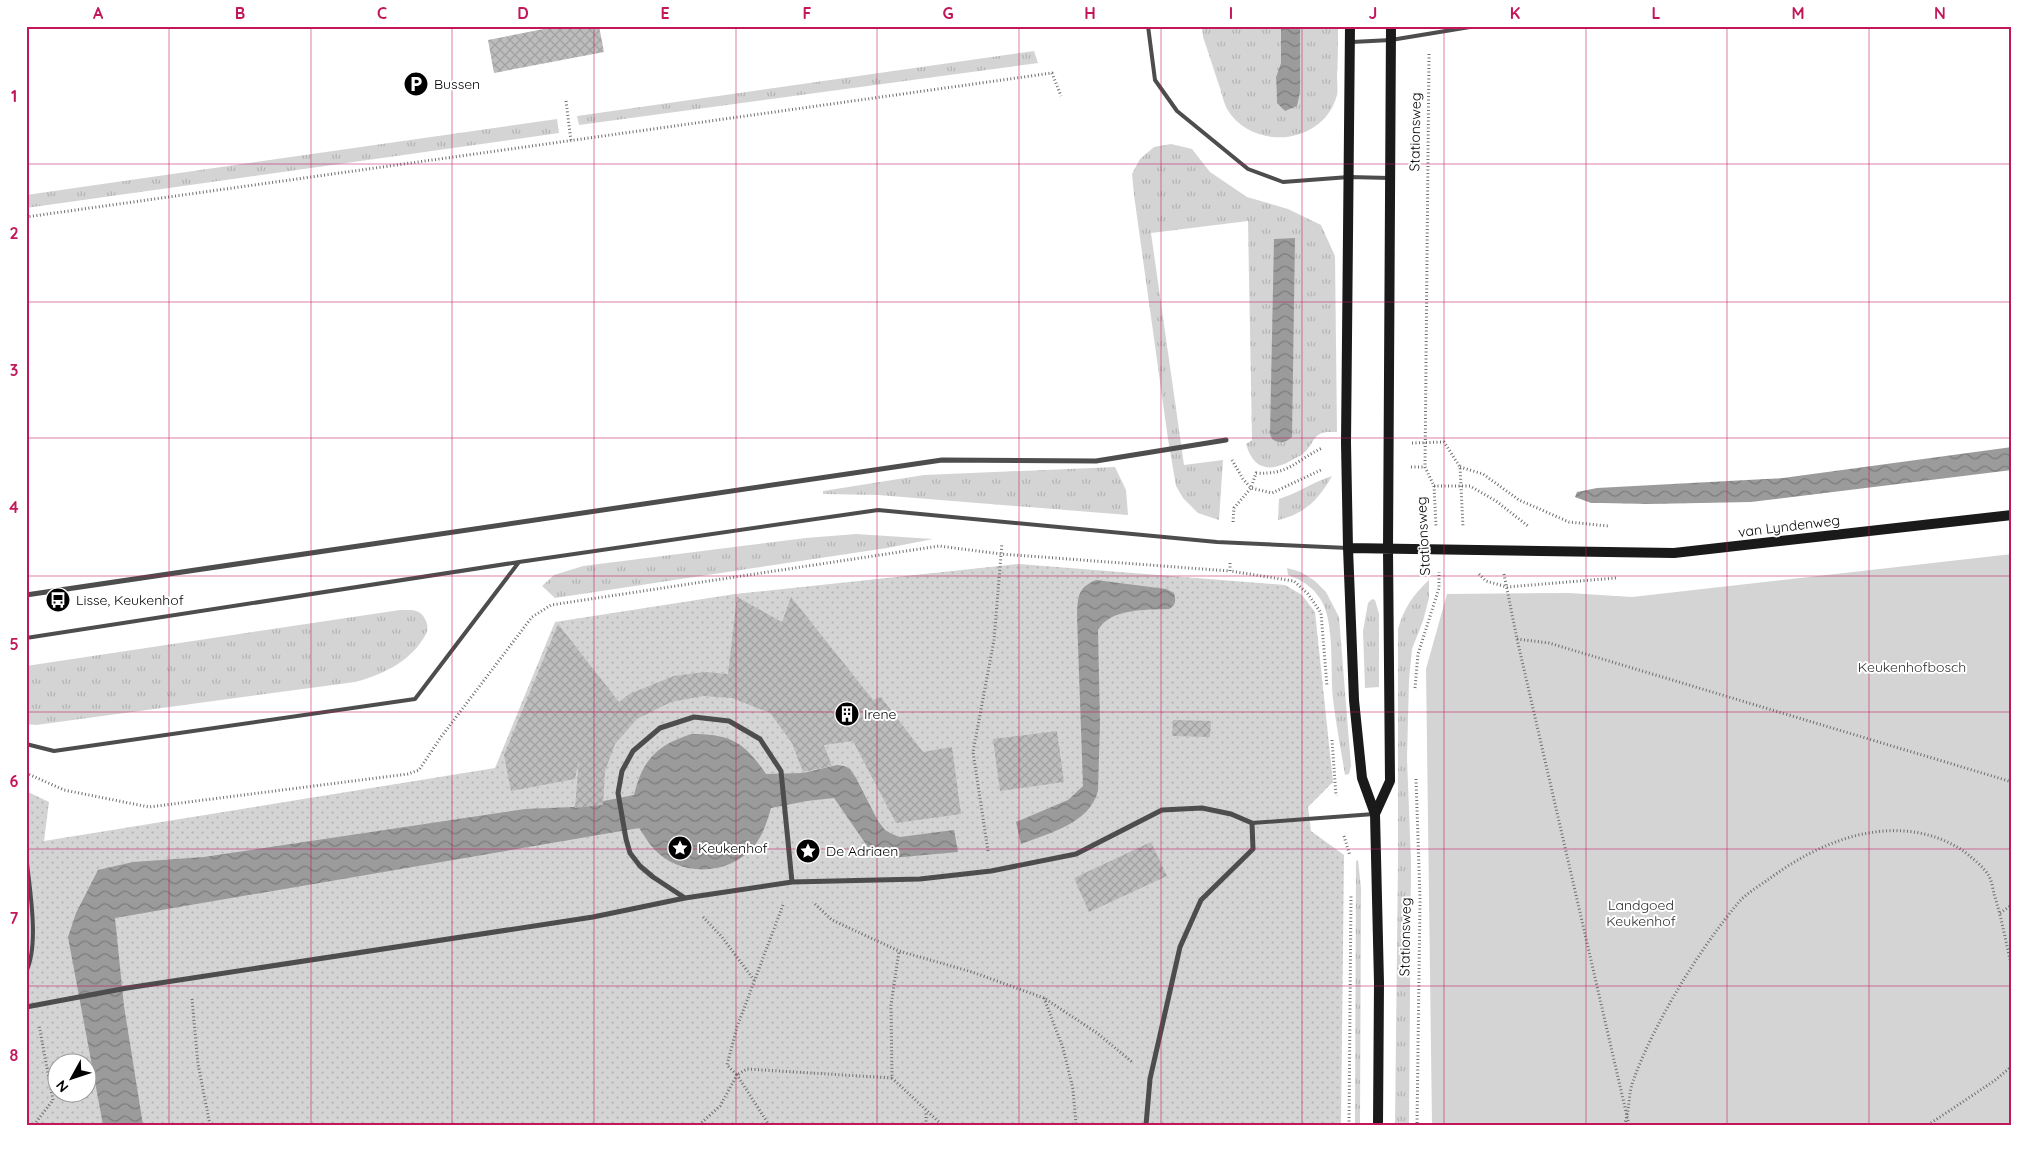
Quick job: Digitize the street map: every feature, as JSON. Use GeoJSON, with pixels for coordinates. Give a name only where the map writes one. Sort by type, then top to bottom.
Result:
{"type":"FeatureCollection","features":[{"type":"Feature","properties":{"kind":"main road","name":"Stationsweg"},"geometry":{"type":"LineString","coordinates":[[1350,26],[1346,443],[1348,548],[1354,700],[1362,778],[1375,814],[1379,983],[1378,1125]]}},
{"type":"Feature","properties":{"kind":"main road","name":"Stationsweg"},"geometry":{"type":"LineString","coordinates":[[1375,814],[1390,781],[1388,443],[1391,26]]}},
{"type":"Feature","properties":{"kind":"main road","name":"van Lyndenweg"},"geometry":{"type":"LineString","coordinates":[[1388,549],[1674,554],[2012,515]]}},
{"type":"Feature","properties":{"kind":"main road"},"geometry":{"type":"LineString","coordinates":[[1348,548],[1388,549]]}},
{"type":"Feature","properties":{"kind":"street"},"geometry":{"type":"LineString","coordinates":[[26,594],[942,460],[1096,461],[1226,440]]}},
{"type":"Feature","properties":{"kind":"street"},"geometry":{"type":"LineString","coordinates":[[685,898],[640,866],[630,853],[618,794],[622,771],[632,751],[660,728],[694,717],[729,721],[760,738],[781,771],[792,882]]}},
{"type":"Feature","properties":{"kind":"street"},"geometry":{"type":"LineString","coordinates":[[26,1007],[68,998],[190,978],[593,917],[685,898],[792,882],[920,879],[990,871],[1076,854],[1162,810],[1202,808],[1231,814],[1252,823],[1253,849],[1201,900],[1180,947],[1150,1079],[1146,1125]]}},
{"type":"Feature","properties":{"kind":"lane"},"geometry":{"type":"LineString","coordinates":[[1148,26],[1155,80],[1177,111],[1248,169],[1283,182],[1349,177]]}},
{"type":"Feature","properties":{"kind":"lane"},"geometry":{"type":"LineString","coordinates":[[1350,42],[1391,40],[1476,26]]}},
{"type":"Feature","properties":{"kind":"lane","name":"Stationsweg"},"geometry":{"type":"LineString","coordinates":[[1349,177],[1390,178]]}},
{"type":"Feature","properties":{"kind":"lane"},"geometry":{"type":"LineString","coordinates":[[26,638],[519,562],[878,510],[1232,543],[1348,548]]}},
{"type":"Feature","properties":{"kind":"lane"},"geometry":{"type":"LineString","coordinates":[[26,744],[54,751],[238,726],[415,698],[519,562]]}},
{"type":"Feature","properties":{"kind":"lane"},"geometry":{"type":"LineString","coordinates":[[1252,823],[1375,814]]}},
{"type":"Feature","properties":{"kind":"lane"},"geometry":{"type":"LineString","coordinates":[[26,854],[32,917],[32,951],[26,972]]}},
{"type":"Feature","properties":{"kind":"path","name":"Stationsweg"},"geometry":{"type":"LineString","coordinates":[[1415,693],[1418,654],[1439,588],[1434,486],[1425,467],[1430,34]]}},
{"type":"Feature","properties":{"kind":"path"},"geometry":{"type":"LineString","coordinates":[[26,217],[1052,73],[1061,96]]}},
{"type":"Feature","properties":{"kind":"path"},"geometry":{"type":"LineString","coordinates":[[566,101],[571,141]]}},
{"type":"Feature","properties":{"kind":"path"},"geometry":{"type":"LineString","coordinates":[[1226,440],[1230,457],[1243,479],[1251,488],[1272,493],[1320,470],[1346,465]]}},
{"type":"Feature","properties":{"kind":"path"},"geometry":{"type":"LineString","coordinates":[[1388,443],[1444,442],[1460,466],[1464,561],[1486,581],[1507,587],[1517,639],[1630,1125]]}},
{"type":"Feature","properties":{"kind":"path"},"geometry":{"type":"LineString","coordinates":[[1230,571],[1234,508],[1251,488],[1256,473],[1272,474],[1290,468],[1314,452],[1328,446],[1346,443]]}},
{"type":"Feature","properties":{"kind":"path"},"geometry":{"type":"LineString","coordinates":[[1389,466],[1425,467]]}},
{"type":"Feature","properties":{"kind":"path"},"geometry":{"type":"LineString","coordinates":[[1460,466],[1483,474],[1519,500],[1569,522],[1613,526]]}},
{"type":"Feature","properties":{"kind":"path"},"geometry":{"type":"LineString","coordinates":[[1434,486],[1461,485],[1480,490],[1530,528]]}},
{"type":"Feature","properties":{"kind":"path"},"geometry":{"type":"LineString","coordinates":[[990,871],[973,752],[994,640],[1003,522]]}},
{"type":"Feature","properties":{"kind":"path"},"geometry":{"type":"LineString","coordinates":[[26,773],[64,790],[149,807],[408,774],[420,770],[440,737],[532,617],[552,605],[939,546],[1001,554],[1230,571],[1294,581],[1308,594],[1321,613],[1328,691]]}},
{"type":"Feature","properties":{"kind":"path"},"geometry":{"type":"LineString","coordinates":[[1517,639],[1549,642],[2012,782]]}},
{"type":"Feature","properties":{"kind":"path"},"geometry":{"type":"LineString","coordinates":[[1332,739],[1338,816],[1351,858]]}},
{"type":"Feature","properties":{"kind":"path","name":"Stationsweg"},"geometry":{"type":"LineString","coordinates":[[1416,771],[1420,898],[1417,1125]]}},
{"type":"Feature","properties":{"kind":"path"},"geometry":{"type":"LineString","coordinates":[[1624,1125],[1627,1118],[1632,1083],[1645,1052],[1674,997],[1708,943],[1740,900],[1784,868],[1824,846],[1858,833],[1896,830],[1926,834],[1948,842],[1968,855],[1989,875],[2000,913],[2012,968]]}},
{"type":"Feature","properties":{"kind":"path"},"geometry":{"type":"LineString","coordinates":[[769,1125],[738,1075],[727,1065],[737,1027],[792,882],[832,920],[899,951],[972,972],[1044,998],[1097,1033],[1150,1079]]}},
{"type":"Feature","properties":{"kind":"path"},"geometry":{"type":"LineString","coordinates":[[1349,1125],[1350,888]]}},
{"type":"Feature","properties":{"kind":"path"},"geometry":{"type":"LineString","coordinates":[[685,898],[722,937],[754,981]]}},
{"type":"Feature","properties":{"kind":"path"},"geometry":{"type":"LineString","coordinates":[[2000,913],[2012,905]]}},
{"type":"Feature","properties":{"kind":"path"},"geometry":{"type":"LineString","coordinates":[[892,1078],[891,1005],[899,951]]}},
{"type":"Feature","properties":{"kind":"path"},"geometry":{"type":"LineString","coordinates":[[190,978],[198,1064],[210,1125]]}},
{"type":"Feature","properties":{"kind":"path"},"geometry":{"type":"LineString","coordinates":[[1044,998],[1065,1056],[1073,1089],[1076,1125]]}},
{"type":"Feature","properties":{"kind":"path"},"geometry":{"type":"LineString","coordinates":[[34,1125],[53,1100],[35,1005]]}},
{"type":"Feature","properties":{"kind":"path"},"geometry":{"type":"LineString","coordinates":[[1928,1125],[2012,1066]]}},
{"type":"Feature","properties":{"kind":"path"},"geometry":{"type":"LineString","coordinates":[[699,1125],[720,1106],[738,1075],[747,1069],[892,1078],[942,1125]]}},
{"type":"Feature","properties":{"kind":"path"},"geometry":{"type":"LineString","coordinates":[[926,1111],[926,1125]]}},
{"type":"Feature","properties":{"kind":"green space"},"geometry":{"type":"Polygon","coordinates":[[[1202,26],[1281,26],[1281,64],[1276,77],[1277,103],[1300,92],[1300,26],[1338,26],[1337,95],[1330,112],[1318,124],[1303,133],[1287,137],[1270,137],[1253,132],[1239,123],[1225,104],[1203,37],[1202,26]]]}},
{"type":"Feature","properties":{"kind":"green space"},"geometry":{"type":"Polygon","coordinates":[[[1034,51],[1038,63],[579,125],[577,116],[1034,51]]]}},
{"type":"Feature","properties":{"kind":"green space"},"geometry":{"type":"Polygon","coordinates":[[[557,119],[559,133],[26,208],[26,195],[557,119]]]}},
{"type":"Feature","properties":{"kind":"green space"},"geometry":{"type":"Polygon","coordinates":[[[1171,144],[1192,149],[1210,172],[1247,197],[1288,209],[1321,225],[1335,256],[1337,432],[1320,434],[1305,452],[1299,456],[1278,466],[1265,467],[1254,460],[1246,444],[1252,440],[1248,221],[1151,233],[1184,465],[1223,460],[1219,520],[1198,513],[1183,498],[1176,486],[1134,195],[1132,174],[1140,159],[1154,147],[1171,144]]]}},
{"type":"Feature","properties":{"kind":"green space"},"geometry":{"type":"Polygon","coordinates":[[[1115,467],[1126,490],[1128,515],[878,495],[823,494],[823,491],[924,475],[1115,467]]]}},
{"type":"Feature","properties":{"kind":"green space"},"geometry":{"type":"Polygon","coordinates":[[[1332,476],[1322,492],[1304,510],[1278,520],[1279,499],[1332,476]]]}},
{"type":"Feature","properties":{"kind":"green space"},"geometry":{"type":"Polygon","coordinates":[[[856,534],[933,539],[887,548],[555,598],[542,586],[554,575],[583,566],[806,538],[856,534]]]}},
{"type":"Feature","properties":{"kind":"green space","name":"Landgoed Keukenhof"},"geometry":{"type":"Polygon","coordinates":[[[2012,554],[2012,1125],[1432,1125],[1426,669],[1447,594],[1569,593],[1632,597],[2012,554]]]}},
{"type":"Feature","properties":{"kind":"green space","name":"Keukenhof"},"geometry":{"type":"Polygon","coordinates":[[[1019,564],[1285,585],[1302,595],[1315,612],[1333,782],[1308,807],[1311,831],[1344,855],[1341,1125],[26,1125],[26,791],[49,802],[44,841],[495,768],[555,622],[735,594],[1019,564]]]}},
{"type":"Feature","properties":{"kind":"green space"},"geometry":{"type":"Polygon","coordinates":[[[1287,568],[1301,572],[1315,581],[1326,592],[1339,617],[1351,766],[1349,774],[1345,775],[1334,708],[1330,634],[1325,610],[1321,600],[1314,591],[1288,575],[1287,568]]]}},
{"type":"Feature","properties":{"kind":"green space"},"geometry":{"type":"Polygon","coordinates":[[[1429,580],[1429,598],[1423,621],[1412,649],[1409,680],[1407,758],[1411,861],[1409,1125],[1395,1125],[1398,629],[1410,602],[1429,580]]]}},
{"type":"Feature","properties":{"kind":"green space"},"geometry":{"type":"Polygon","coordinates":[[[1372,599],[1375,600],[1379,614],[1379,687],[1365,688],[1363,631],[1368,603],[1372,599]]]}},
{"type":"Feature","properties":{"kind":"green space"},"geometry":{"type":"Polygon","coordinates":[[[400,610],[415,611],[421,614],[427,624],[426,635],[410,655],[402,661],[384,672],[365,679],[355,682],[36,725],[26,724],[26,666],[400,610]]]}},
{"type":"Feature","properties":{"kind":"green space"},"geometry":{"type":"Polygon","coordinates":[[[1358,860],[1361,888],[1360,1125],[1355,1125],[1356,861],[1358,860]]]}},
{"type":"Feature","properties":{"kind":"water"},"geometry":{"type":"Polygon","coordinates":[[[1281,26],[1300,26],[1300,92],[1297,106],[1285,111],[1277,103],[1276,77],[1281,63],[1281,26]]]}},
{"type":"Feature","properties":{"kind":"water"},"geometry":{"type":"Polygon","coordinates":[[[1295,238],[1292,437],[1285,442],[1278,442],[1272,439],[1270,434],[1274,239],[1295,238]]]}},
{"type":"Feature","properties":{"kind":"water"},"geometry":{"type":"Polygon","coordinates":[[[2012,447],[2012,470],[1751,502],[1591,503],[1575,497],[1577,492],[1597,488],[1783,478],[2012,447]]]}},
{"type":"Feature","properties":{"kind":"water"},"geometry":{"type":"Polygon","coordinates":[[[1096,580],[1166,589],[1174,593],[1175,602],[1169,609],[1139,610],[1120,614],[1104,623],[1098,630],[1100,723],[1098,791],[1086,812],[1067,826],[1021,844],[1016,822],[1068,800],[1083,786],[1077,609],[1078,598],[1082,590],[1085,586],[1096,580]]]}},
{"type":"Feature","properties":{"kind":"water"},"geometry":{"type":"Polygon","coordinates":[[[691,734],[705,734],[727,738],[751,754],[766,774],[803,773],[837,765],[844,766],[850,769],[856,778],[878,821],[885,830],[900,837],[954,830],[958,852],[892,858],[872,853],[834,798],[771,808],[762,833],[754,846],[744,856],[719,868],[691,869],[665,859],[655,850],[639,828],[115,918],[124,1006],[143,1125],[103,1125],[98,1098],[98,1054],[90,1054],[68,937],[76,913],[98,870],[133,862],[204,857],[525,809],[573,807],[634,795],[647,763],[660,749],[691,734]]]}},
{"type":"Feature","properties":{"kind":"building"},"geometry":{"type":"Polygon","coordinates":[[[559,26],[599,26],[604,52],[494,73],[488,40],[559,26]]]}},
{"type":"Feature","properties":{"kind":"building"},"geometry":{"type":"Polygon","coordinates":[[[737,597],[782,622],[791,597],[873,700],[881,697],[923,752],[952,747],[961,814],[896,823],[853,741],[824,745],[832,766],[803,772],[792,743],[770,713],[732,698],[703,696],[671,702],[637,719],[615,744],[605,771],[603,805],[575,808],[579,759],[575,779],[511,791],[504,755],[558,624],[619,702],[629,694],[674,676],[704,672],[728,674],[737,597]]]}},
{"type":"Feature","properties":{"kind":"building"},"geometry":{"type":"Polygon","coordinates":[[[1173,720],[1211,721],[1210,737],[1172,736],[1173,720]]]}},
{"type":"Feature","properties":{"kind":"building"},"geometry":{"type":"Polygon","coordinates":[[[1057,731],[1064,782],[1000,791],[993,739],[1057,731]]]}},
{"type":"Feature","properties":{"kind":"building"},"geometry":{"type":"Polygon","coordinates":[[[1151,842],[1167,876],[1089,912],[1074,878],[1151,842]]]}},
{"type":"Feature","properties":{"kind":"place","name":"Bussen"},"geometry":{"type":"Point","coordinates":[416,84]}},
{"type":"Feature","properties":{"kind":"place","name":"Lisse, Keukenhof"},"geometry":{"type":"Point","coordinates":[58,600]}},
{"type":"Feature","properties":{"kind":"place","name":"Irene"},"geometry":{"type":"Point","coordinates":[847,714]}},
{"type":"Feature","properties":{"kind":"place","name":"Keukenhof"},"geometry":{"type":"Point","coordinates":[680,848]}},
{"type":"Feature","properties":{"kind":"place","name":"De Adriaen"},"geometry":{"type":"Point","coordinates":[808,851]}},
{"type":"Feature","properties":{"kind":"park label","name":"Keukenhofbosch"},"geometry":{"type":"Point","coordinates":[1912,667]}}]}
